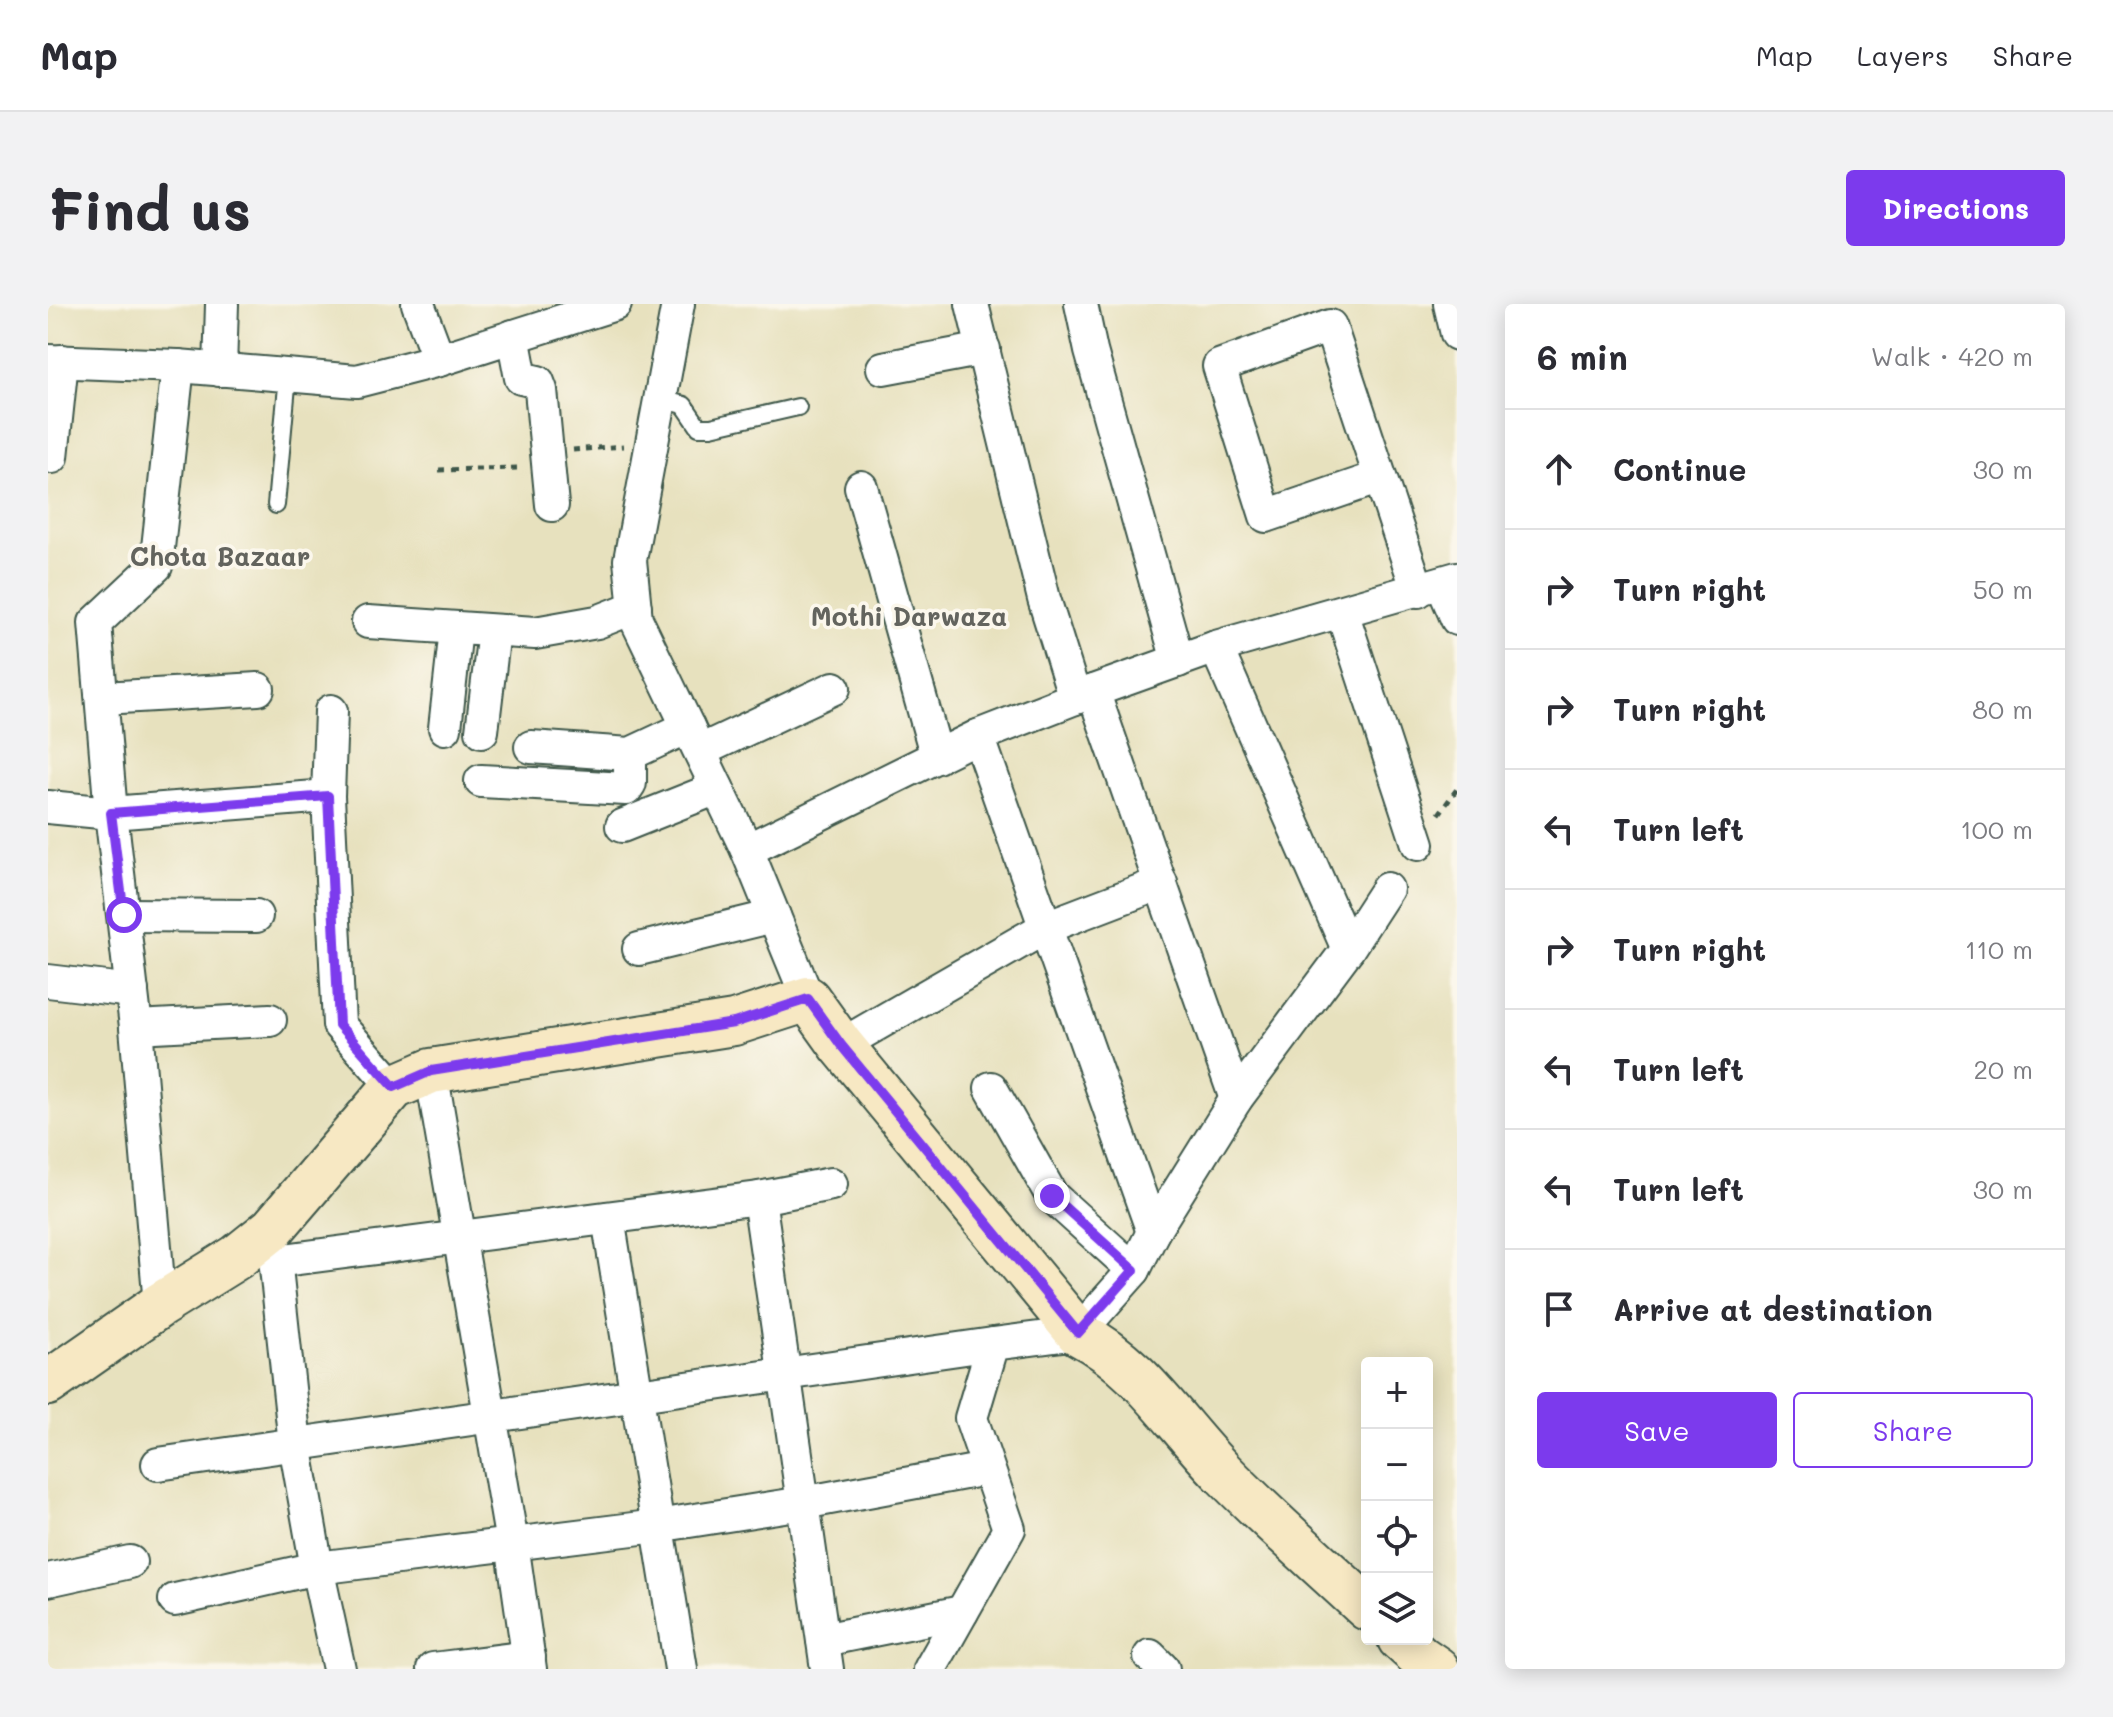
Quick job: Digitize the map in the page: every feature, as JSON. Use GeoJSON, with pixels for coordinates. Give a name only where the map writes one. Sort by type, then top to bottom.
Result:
{"type":"FeatureCollection","features":[{"type":"Feature","properties":{"kind":"street"},"geometry":{"type":"LineString","coordinates":[[220,370],[222,304]]}},
{"type":"Feature","properties":{"kind":"street"},"geometry":{"type":"LineString","coordinates":[[418,304],[439,360]]}},
{"type":"Feature","properties":{"kind":"street"},"geometry":{"type":"LineString","coordinates":[[52,457],[55,361],[178,366],[357,381],[439,360],[513,336],[558,312],[615,304]]}},
{"type":"Feature","properties":{"kind":"street"},"geometry":{"type":"LineString","coordinates":[[678,304],[630,560],[636,619],[747,850],[808,999],[841,1045],[1078,1333],[1101,1345],[1146,1382],[1222,1472],[1361,1602]]}},
{"type":"Feature","properties":{"kind":"street"},"geometry":{"type":"LineString","coordinates":[[972,304],[1044,599],[1161,883],[1236,1099]]}},
{"type":"Feature","properties":{"kind":"street"},"geometry":{"type":"LineString","coordinates":[[1081,304],[1091,351],[1178,661]]}},
{"type":"Feature","properties":{"kind":"street"},"geometry":{"type":"LineString","coordinates":[[1450,304],[1457,334]]}},
{"type":"Feature","properties":{"kind":"street"},"geometry":{"type":"LineString","coordinates":[[1380,477],[1266,516],[1219,366],[1330,326],[1380,477],[1457,619]]}},
{"type":"Feature","properties":{"kind":"street"},"geometry":{"type":"LineString","coordinates":[[513,336],[521,378],[538,382],[541,390],[552,505]]}},
{"type":"Feature","properties":{"kind":"street"},"geometry":{"type":"LineString","coordinates":[[883,368],[984,349]]}},
{"type":"Feature","properties":{"kind":"street"},"geometry":{"type":"LineString","coordinates":[[160,1305],[136,1027],[111,813],[95,623],[156,566],[178,366]]}},
{"type":"Feature","properties":{"kind":"street"},"geometry":{"type":"LineString","coordinates":[[861,487],[937,757]]}},
{"type":"Feature","properties":{"kind":"street"},"geometry":{"type":"LineString","coordinates":[[747,850],[978,736],[1084,695],[1216,647],[1439,584]]}},
{"type":"Feature","properties":{"kind":"street"},"geometry":{"type":"LineString","coordinates":[[368,622],[535,633],[597,622],[635,607]]}},
{"type":"Feature","properties":{"kind":"street"},"geometry":{"type":"LineString","coordinates":[[1342,612],[1418,844]]}},
{"type":"Feature","properties":{"kind":"street"},"geometry":{"type":"LineString","coordinates":[[445,728],[456,629]]}},
{"type":"Feature","properties":{"kind":"street"},"geometry":{"type":"LineString","coordinates":[[482,731],[494,631]]}},
{"type":"Feature","properties":{"kind":"street"},"geometry":{"type":"LineString","coordinates":[[1216,647],[1348,949]]}},
{"type":"Feature","properties":{"kind":"street"},"geometry":{"type":"LineString","coordinates":[[531,747],[630,754],[694,739],[834,688]]}},
{"type":"Feature","properties":{"kind":"street"},"geometry":{"type":"LineString","coordinates":[[103,698],[258,689]]}},
{"type":"Feature","properties":{"kind":"street"},"geometry":{"type":"LineString","coordinates":[[331,711],[328,796],[339,1025],[413,1079],[459,1238],[530,1663],[433,1669]]}},
{"type":"Feature","properties":{"kind":"street"},"geometry":{"type":"LineString","coordinates":[[978,736],[1153,1232]]}},
{"type":"Feature","properties":{"kind":"street"},"geometry":{"type":"LineString","coordinates":[[481,781],[626,789],[630,783],[630,754]]}},
{"type":"Feature","properties":{"kind":"street"},"geometry":{"type":"LineString","coordinates":[[622,826],[717,788]]}},
{"type":"Feature","properties":{"kind":"street"},"geometry":{"type":"LineString","coordinates":[[48,807],[111,813],[328,796]]}},
{"type":"Feature","properties":{"kind":"street"},"geometry":{"type":"LineString","coordinates":[[841,1045],[1046,927],[1161,883]]}},
{"type":"Feature","properties":{"kind":"street"},"geometry":{"type":"LineString","coordinates":[[158,1464],[1078,1333],[1134,1270],[1153,1232],[1236,1099],[1348,949],[1387,889]]}},
{"type":"Feature","properties":{"kind":"street"},"geometry":{"type":"LineString","coordinates":[[124,915],[256,916]]}},
{"type":"Feature","properties":{"kind":"street"},"geometry":{"type":"LineString","coordinates":[[639,949],[774,916]]}},
{"type":"Feature","properties":{"kind":"street"},"geometry":{"type":"LineString","coordinates":[[48,981],[132,991]]}},
{"type":"Feature","properties":{"kind":"street"},"geometry":{"type":"LineString","coordinates":[[339,1669],[295,1444],[274,1245],[413,1079],[734,1023],[808,999]]}},
{"type":"Feature","properties":{"kind":"street"},"geometry":{"type":"LineString","coordinates":[[136,1027],[270,1020]]}},
{"type":"Feature","properties":{"kind":"street"},"geometry":{"type":"LineString","coordinates":[[991,1088],[1052,1196],[1134,1270]]}},
{"type":"Feature","properties":{"kind":"street"},"geometry":{"type":"LineString","coordinates":[[48,1383],[160,1305],[237,1257],[274,1245],[459,1238],[759,1198],[831,1184]]}},
{"type":"Feature","properties":{"kind":"street"},"geometry":{"type":"LineString","coordinates":[[759,1198],[825,1654],[962,1612]]}},
{"type":"Feature","properties":{"kind":"street"},"geometry":{"type":"LineString","coordinates":[[608,1218],[681,1669]]}},
{"type":"Feature","properties":{"kind":"street"},"geometry":{"type":"LineString","coordinates":[[930,1669],[1009,1529],[971,1418],[993,1344]]}},
{"type":"Feature","properties":{"kind":"street"},"geometry":{"type":"LineString","coordinates":[[175,1600],[317,1568],[657,1526],[986,1469]]}},
{"type":"Feature","properties":{"kind":"street"},"geometry":{"type":"LineString","coordinates":[[48,1580],[130,1562]]}},
{"type":"Feature","properties":{"kind":"lane"},"geometry":{"type":"LineString","coordinates":[[276,505],[288,375]]}},
{"type":"Feature","properties":{"kind":"lane"},"geometry":{"type":"LineString","coordinates":[[661,399],[684,405],[699,427],[798,407]]}},
{"type":"Feature","properties":{"kind":"district","name":"Chota Bazaar"},"geometry":{"type":"Point","coordinates":[220,556]}},
{"type":"Feature","properties":{"kind":"district","name":"Mothi Darwaza"},"geometry":{"type":"Point","coordinates":[909,616]}},
{"type":"Feature","properties":{"kind":"route"},"geometry":{"type":"LineString","coordinates":[[124,915],[111,813],[328,796],[339,1025],[394,1087],[431,1071],[734,1023],[808,999],[841,1045],[1078,1333],[1134,1270],[1052,1196]]}}]}
